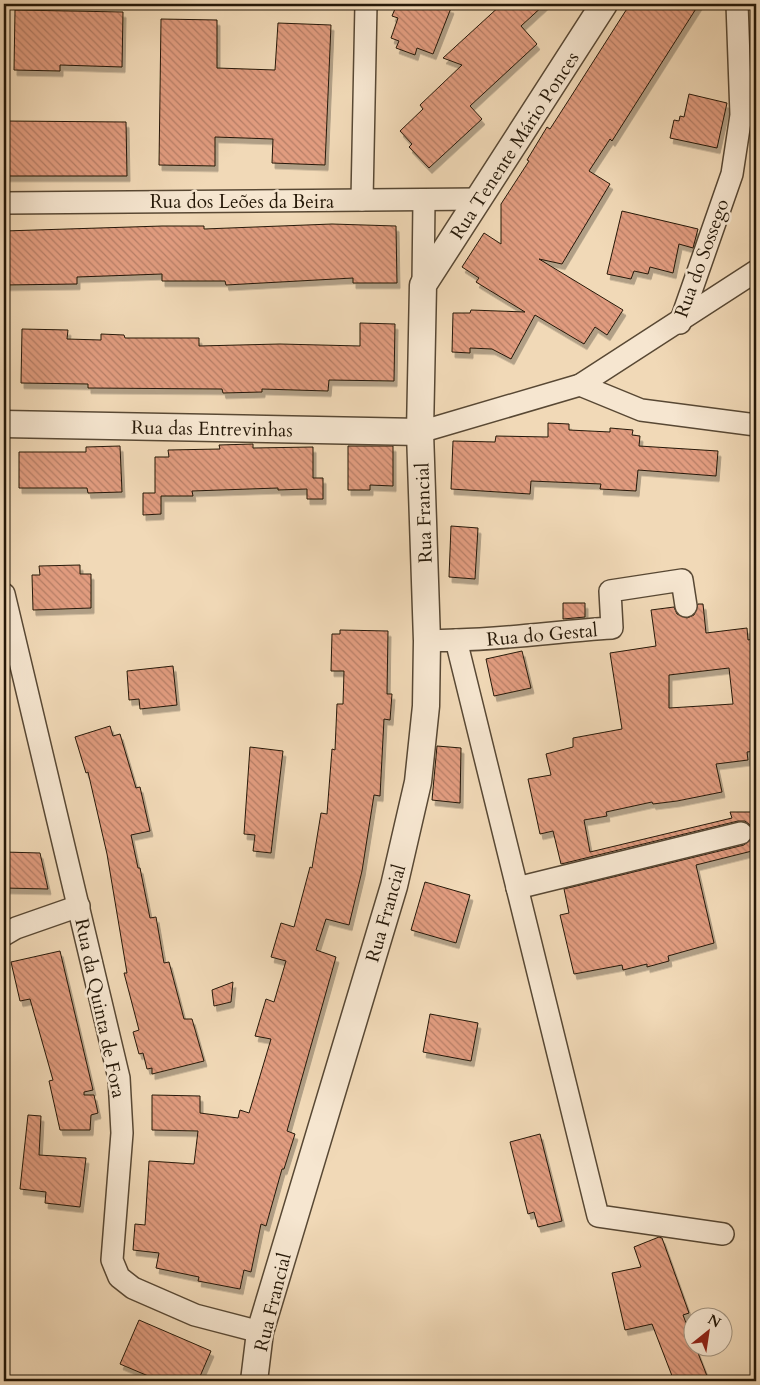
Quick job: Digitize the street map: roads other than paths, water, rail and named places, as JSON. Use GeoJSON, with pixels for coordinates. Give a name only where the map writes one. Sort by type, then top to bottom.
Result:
{"type":"FeatureCollection","features":[{"type":"Feature","properties":{"kind":"street"},"geometry":{"type":"LineString","coordinates":[[362,200],[366,4]]}},
{"type":"Feature","properties":{"kind":"street","name":"Rua Tenente Mário Ponces"},"geometry":{"type":"LineString","coordinates":[[423,286],[604,4]]}},
{"type":"Feature","properties":{"kind":"street","name":"Rua do Sossego"},"geometry":{"type":"LineString","coordinates":[[420,432],[580,385],[680,322],[732,174],[741,115],[737,4]]}},
{"type":"Feature","properties":{"kind":"street","name":"Rua dos Leões da Beira"},"geometry":{"type":"LineString","coordinates":[[4,203],[480,199]]}},
{"type":"Feature","properties":{"kind":"street","name":"Rua Tenente Mário Ponces"},"geometry":{"type":"LineString","coordinates":[[420,432],[424,200]]}},
{"type":"Feature","properties":{"kind":"street"},"geometry":{"type":"LineString","coordinates":[[680,322],[756,271]]}},
{"type":"Feature","properties":{"kind":"street"},"geometry":{"type":"LineString","coordinates":[[580,385],[640,410],[756,425]]}},
{"type":"Feature","properties":{"kind":"street","name":"Rua das Entrevinhas"},"geometry":{"type":"LineString","coordinates":[[4,424],[420,432]]}},
{"type":"Feature","properties":{"kind":"street","name":"Rua Francial"},"geometry":{"type":"LineString","coordinates":[[254,1381],[260,1332],[402,854],[418,782],[426,706],[428,642],[420,432]]}},
{"type":"Feature","properties":{"kind":"street","name":"Rua do Gestal"},"geometry":{"type":"LineString","coordinates":[[456,640],[487,640],[549,632],[612,628],[610,591],[682,580],[686,606]]}},
{"type":"Feature","properties":{"kind":"street","name":"Rua da Quinta de Fora"},"geometry":{"type":"LineString","coordinates":[[4,594],[79,906],[120,1088],[122,1133],[112,1260],[118,1277],[133,1288],[195,1316],[260,1332]]}},
{"type":"Feature","properties":{"kind":"street"},"geometry":{"type":"LineString","coordinates":[[428,642],[456,640],[598,1216],[724,1234]]}},
{"type":"Feature","properties":{"kind":"street"},"geometry":{"type":"LineString","coordinates":[[517,888],[742,833]]}},
{"type":"Feature","properties":{"kind":"street"},"geometry":{"type":"LineString","coordinates":[[4,935],[16,928],[79,906]]}}]}
